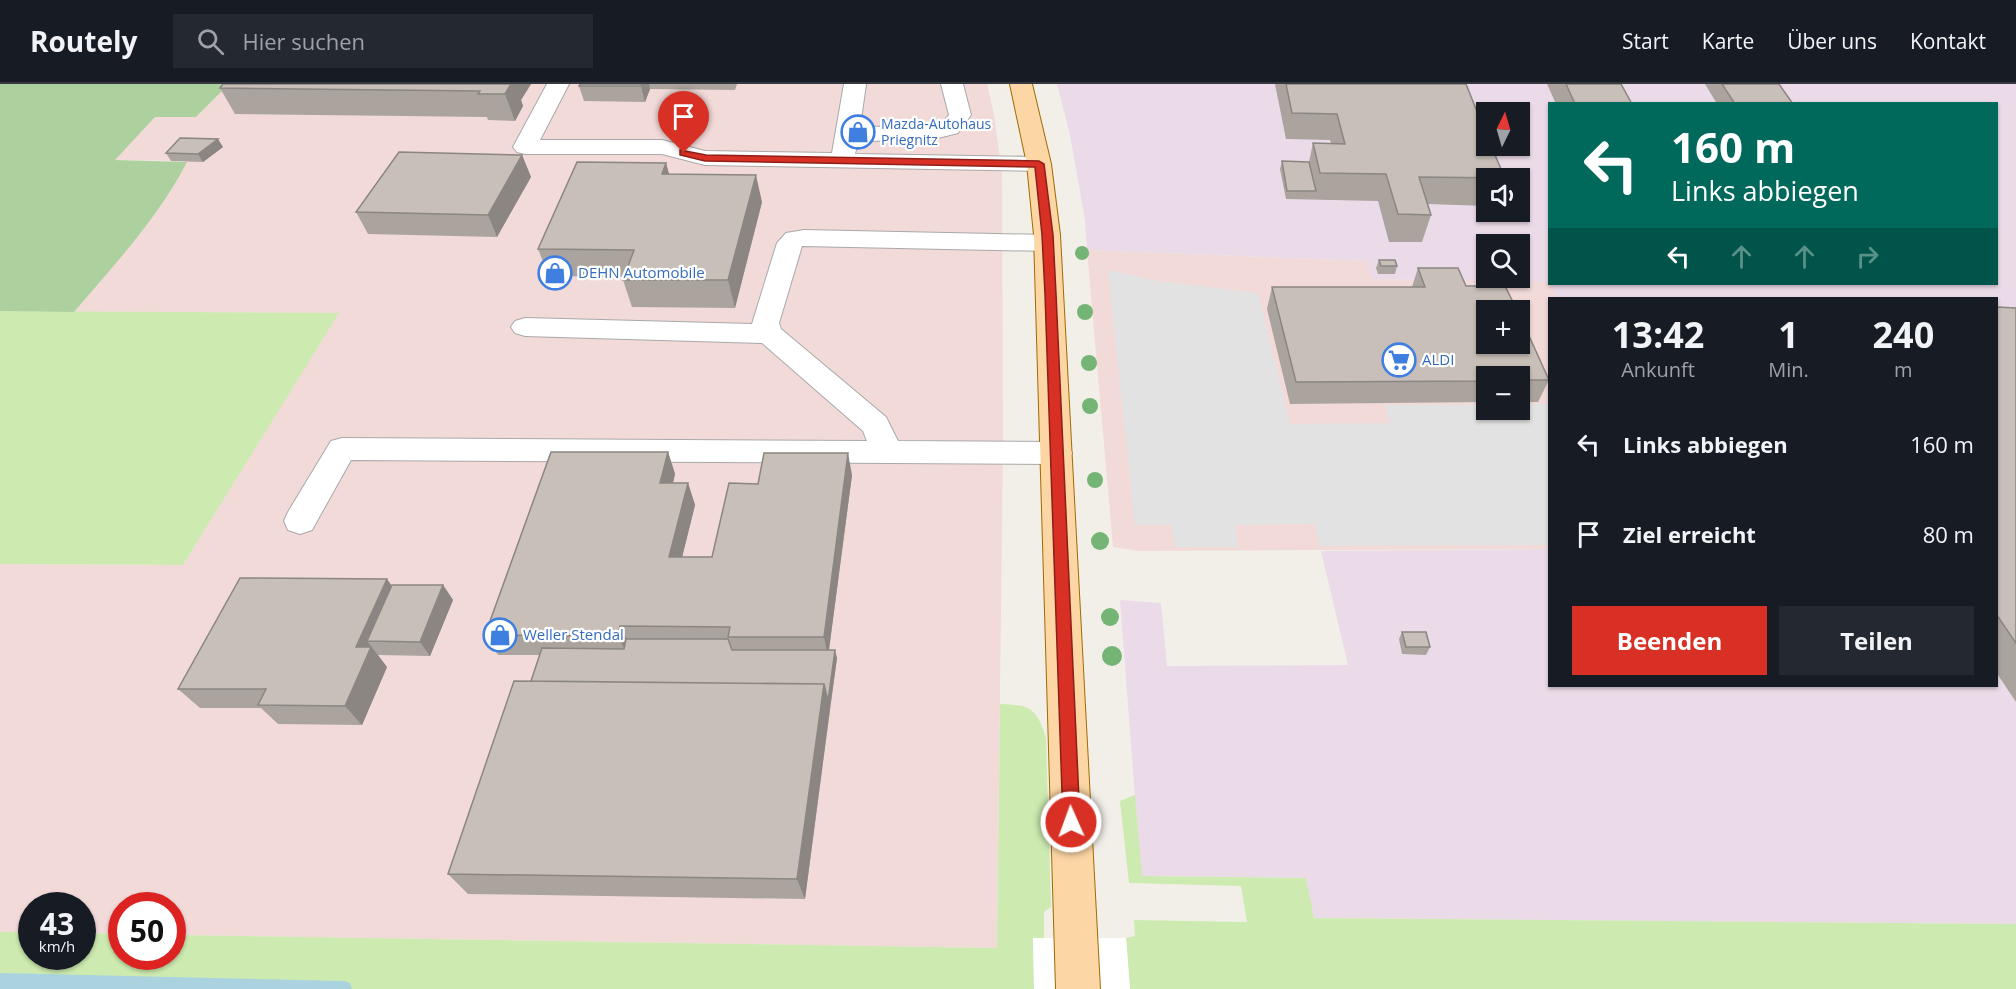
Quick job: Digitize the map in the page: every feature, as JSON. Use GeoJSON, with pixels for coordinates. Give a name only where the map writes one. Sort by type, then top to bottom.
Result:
{"type":"FeatureCollection","features":[{"type":"Feature","properties":{"kind":"main road"},"geometry":{"type":"LineString","coordinates":[[1021,84],[1039,164],[1047,243],[1078,989]]}},
{"type":"Feature","properties":{"kind":"lane"},"geometry":{"type":"LineString","coordinates":[[558,84],[525,147],[662,147],[705,158],[1039,164]]}},
{"type":"Feature","properties":{"kind":"lane"},"geometry":{"type":"LineString","coordinates":[[843,160],[855,84]]}},
{"type":"Feature","properties":{"kind":"lane"},"geometry":{"type":"LineString","coordinates":[[847,134],[930,133],[950,128],[960,115],[952,84]]}},
{"type":"Feature","properties":{"kind":"lane"},"geometry":{"type":"LineString","coordinates":[[888,453],[874,425],[769,334],[765,323],[790,243],[795,239],[1047,243]]}},
{"type":"Feature","properties":{"kind":"lane"},"geometry":{"type":"LineString","coordinates":[[525,327],[769,334]]}},
{"type":"Feature","properties":{"kind":"lane"},"geometry":{"type":"LineString","coordinates":[[300,521],[342,449],[1057,453]]}},
{"type":"Feature","properties":{"kind":"shaded area","name":"Weller Stendal"},"geometry":{"type":"Polygon","coordinates":[[[229,84],[987,84],[994,114],[1002,174],[1003,441],[997,948],[186,935],[186,892],[108,892],[108,934],[96,933],[96,892],[18,892],[18,932],[0,932],[0,564],[183,565],[338,313],[74,312],[140,234],[186,161],[114,160],[155,117],[196,117],[229,84]]]}},
{"type":"Feature","properties":{"kind":"shaded area"},"geometry":{"type":"Polygon","coordinates":[[[1057,84],[2016,84],[2016,924],[1313,918],[1306,878],[1141,876],[1120,600],[1161,603],[1167,666],[1348,665],[1321,551],[1548,549],[1548,687],[1998,687],[1998,297],[1557,297],[1551,285],[1998,285],[1998,102],[1548,102],[1548,282],[1530,282],[1530,234],[1476,234],[1476,281],[1372,279],[1367,261],[1087,250],[1085,220],[1070,135],[1057,84]]]}},
{"type":"Feature","properties":{"kind":"shaded area"},"geometry":{"type":"Polygon","coordinates":[[[1087,250],[1368,261],[1372,279],[1476,280],[1476,288],[1530,288],[1530,281],[1548,281],[1548,285],[1551,285],[1557,297],[1548,297],[1548,549],[1139,551],[1113,547],[1087,250]]]}},
{"type":"Feature","properties":{"kind":"shaded area"},"geometry":{"type":"Polygon","coordinates":[[[1108,270],[1158,281],[1258,293],[1290,424],[1390,423],[1385,405],[1476,405],[1476,420],[1530,420],[1530,404],[1548,404],[1548,545],[1320,546],[1315,524],[1235,525],[1238,547],[1175,547],[1172,525],[1135,525],[1108,270]]]}},
{"type":"Feature","properties":{"kind":"green space"},"geometry":{"type":"Polygon","coordinates":[[[0,84],[229,84],[196,117],[155,117],[115,160],[187,162],[176,183],[149,221],[74,312],[0,311],[0,84]]]}},
{"type":"Feature","properties":{"kind":"green space"},"geometry":{"type":"Polygon","coordinates":[[[0,311],[339,313],[183,565],[0,564],[0,311]]]}},
{"type":"Feature","properties":{"kind":"green space"},"geometry":{"type":"Polygon","coordinates":[[[1000,704],[1025,707],[1031,710],[1039,720],[1046,738],[1051,907],[1044,912],[1044,938],[1033,938],[1034,989],[0,989],[0,932],[18,932],[18,970],[96,970],[96,933],[108,934],[108,970],[186,970],[186,935],[997,948],[1000,704]]]}},
{"type":"Feature","properties":{"kind":"green space"},"geometry":{"type":"Polygon","coordinates":[[[1135,795],[1142,876],[1306,878],[1314,918],[2016,924],[2016,989],[1130,989],[1126,938],[1135,936],[1134,920],[1247,922],[1241,886],[1129,883],[1120,801],[1135,795]]]}},
{"type":"Feature","properties":{"kind":"pier"},"geometry":{"type":"Polygon","coordinates":[[[1033,938],[1126,938],[1130,989],[1034,989],[1033,938]]]}},
{"type":"Feature","properties":{"kind":"building"},"geometry":{"type":"Polygon","coordinates":[[[223,84],[511,84],[505,94],[478,94],[480,91],[220,88],[223,84]]]}},
{"type":"Feature","properties":{"kind":"building"},"geometry":{"type":"Polygon","coordinates":[[[580,84],[642,84],[641,86],[579,86],[580,84]]]}},
{"type":"Feature","properties":{"kind":"building"},"geometry":{"type":"Polygon","coordinates":[[[1286,84],[1466,84],[1476,109],[1476,156],[1495,156],[1501,168],[1476,168],[1476,178],[1419,177],[1431,215],[1398,214],[1386,174],[1320,173],[1313,143],[1345,144],[1337,114],[1292,113],[1286,84]]]}},
{"type":"Feature","properties":{"kind":"building"},"geometry":{"type":"Polygon","coordinates":[[[1566,84],[1621,84],[1631,102],[1574,102],[1566,84]]]}},
{"type":"Feature","properties":{"kind":"building"},"geometry":{"type":"Polygon","coordinates":[[[1722,84],[1779,84],[1792,102],[1734,102],[1722,84]]]}},
{"type":"Feature","properties":{"kind":"building"},"geometry":{"type":"Polygon","coordinates":[[[180,138],[218,139],[198,154],[166,153],[180,138]]]}},
{"type":"Feature","properties":{"kind":"building"},"geometry":{"type":"Polygon","coordinates":[[[399,152],[522,155],[488,215],[356,212],[399,152]]]}},
{"type":"Feature","properties":{"kind":"building"},"geometry":{"type":"Polygon","coordinates":[[[1282,161],[1309,162],[1316,191],[1287,191],[1282,161]]]}},
{"type":"Feature","properties":{"kind":"building"},"geometry":{"type":"Polygon","coordinates":[[[577,162],[666,163],[662,174],[756,175],[728,280],[623,280],[634,250],[538,249],[577,162]]]}},
{"type":"Feature","properties":{"kind":"building"},"geometry":{"type":"Polygon","coordinates":[[[1379,260],[1395,260],[1397,266],[1381,266],[1379,260]]]}},
{"type":"Feature","properties":{"kind":"building","name":"ALDI"},"geometry":{"type":"Polygon","coordinates":[[[1418,268],[1458,268],[1466,286],[1506,288],[1512,300],[1476,300],[1476,354],[1530,354],[1530,338],[1548,380],[1530,380],[1530,366],[1476,366],[1476,381],[1296,382],[1272,287],[1425,287],[1418,268]]]}},
{"type":"Feature","properties":{"kind":"building"},"geometry":{"type":"Polygon","coordinates":[[[1998,307],[2016,308],[2016,643],[1998,617],[1998,307]]]}},
{"type":"Feature","properties":{"kind":"building"},"geometry":{"type":"Polygon","coordinates":[[[551,452],[668,452],[660,483],[688,483],[669,557],[712,557],[729,483],[758,484],[764,453],[848,453],[824,637],[728,637],[730,627],[620,626],[618,636],[485,635],[551,452]]]}},
{"type":"Feature","properties":{"kind":"building"},"geometry":{"type":"Polygon","coordinates":[[[240,578],[387,579],[356,647],[371,647],[345,706],[258,705],[266,689],[178,689],[240,578]]]}},
{"type":"Feature","properties":{"kind":"building"},"geometry":{"type":"Polygon","coordinates":[[[392,585],[443,585],[420,642],[367,641],[392,585]]]}},
{"type":"Feature","properties":{"kind":"building"},"geometry":{"type":"Polygon","coordinates":[[[1402,632],[1426,632],[1430,647],[1406,647],[1402,632]]]}},
{"type":"Feature","properties":{"kind":"building"},"geometry":{"type":"Polygon","coordinates":[[[626,639],[728,639],[732,650],[835,650],[828,701],[824,684],[531,681],[542,648],[624,649],[626,639]]]}},
{"type":"Feature","properties":{"kind":"building"},"geometry":{"type":"Polygon","coordinates":[[[514,681],[824,684],[797,879],[448,874],[514,681]]]}},
{"type":"Feature","properties":{"kind":"waterway"},"geometry":{"type":"LineString","coordinates":[[0,981],[344,989]]}},
{"type":"Feature","properties":{"kind":"place","name":"Mazda-Autohaus Priegnitz"},"geometry":{"type":"Point","coordinates":[858,132]}},
{"type":"Feature","properties":{"kind":"place","name":"DEHN Automobile"},"geometry":{"type":"Point","coordinates":[555,273]}},
{"type":"Feature","properties":{"kind":"place","name":"ALDI"},"geometry":{"type":"Point","coordinates":[1399,360]}},
{"type":"Feature","properties":{"kind":"place","name":"Weller Stendal"},"geometry":{"type":"Point","coordinates":[500,635]}},
{"type":"Feature","properties":{"kind":"route"},"geometry":{"type":"LineString","coordinates":[[684,153],[705,158],[1039,164],[1047,235],[1050,294],[1071,822]]}}]}
